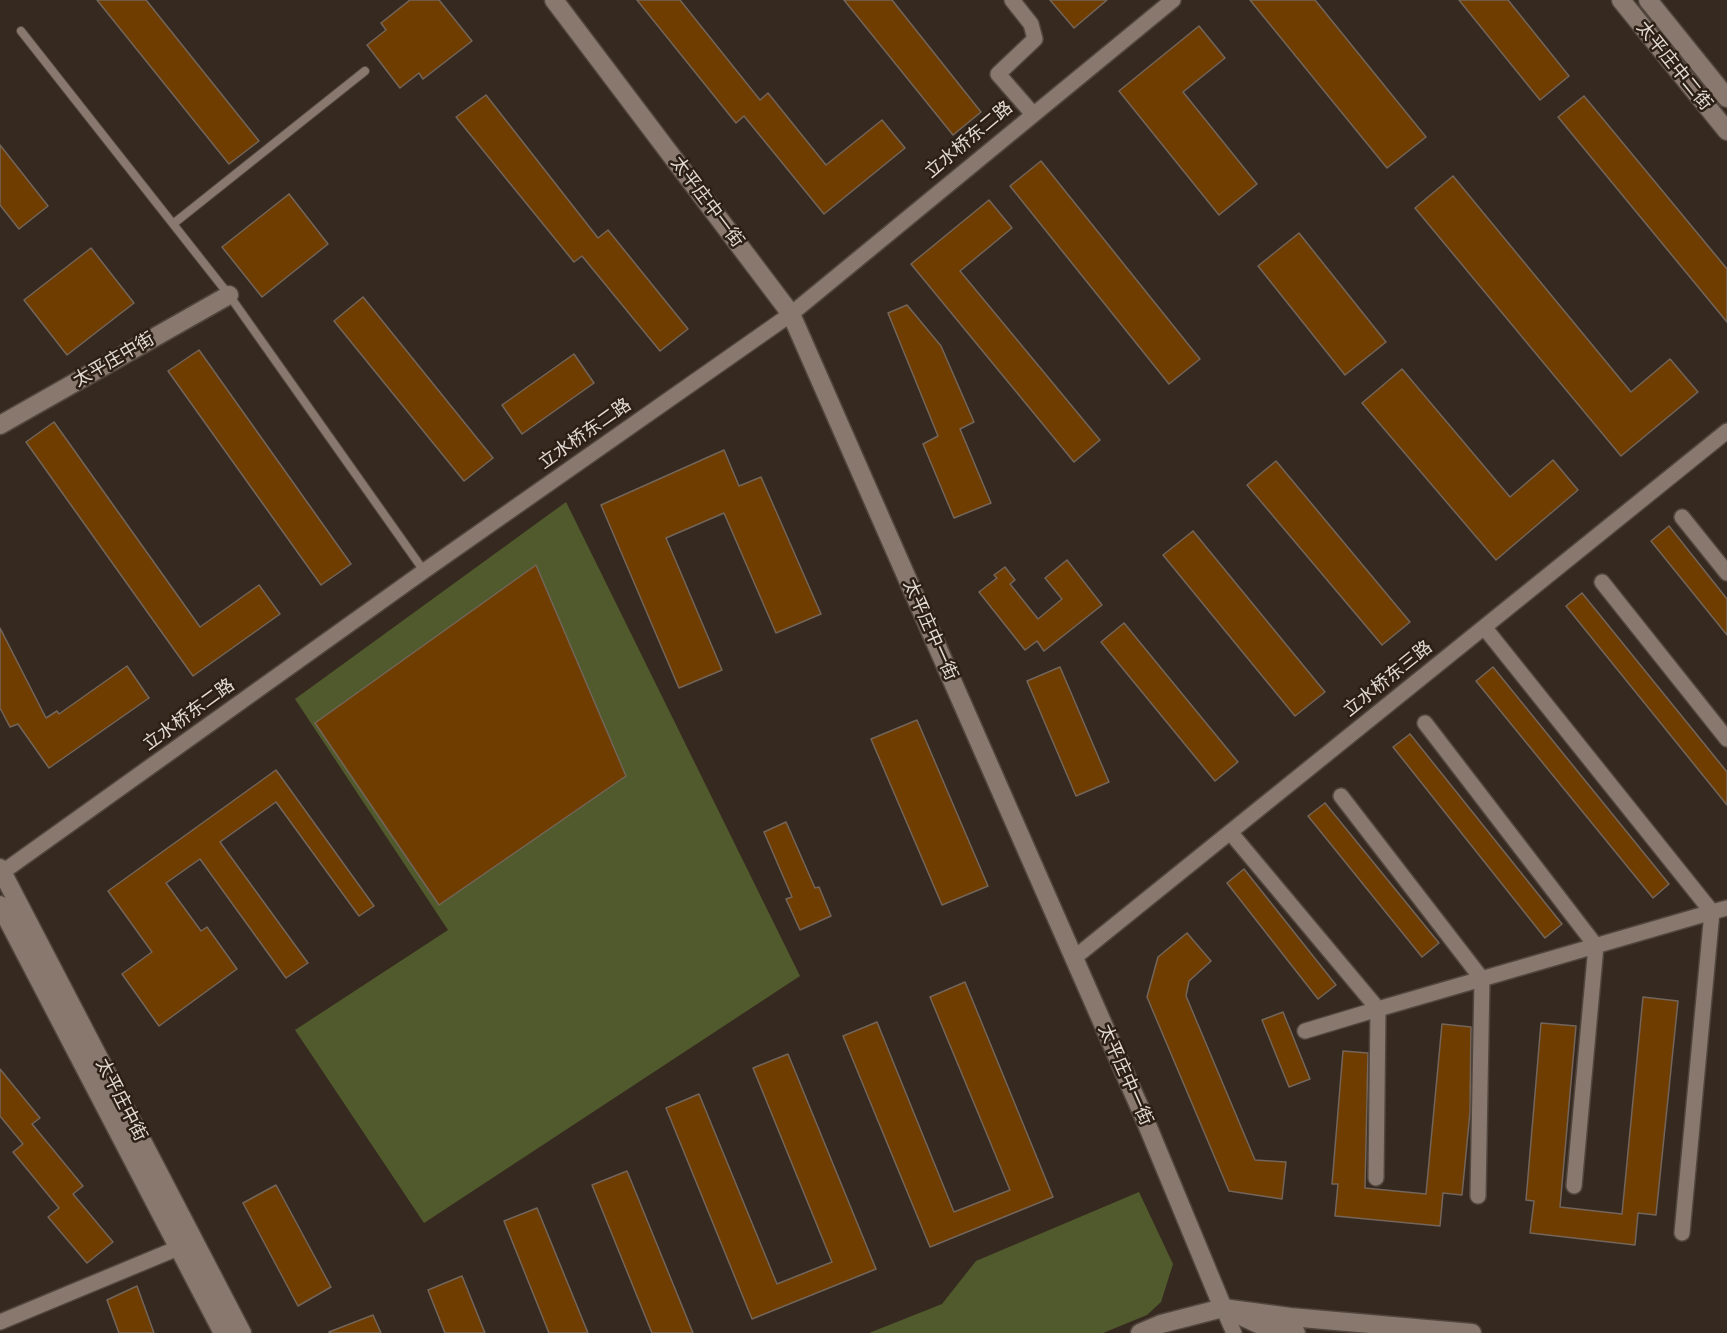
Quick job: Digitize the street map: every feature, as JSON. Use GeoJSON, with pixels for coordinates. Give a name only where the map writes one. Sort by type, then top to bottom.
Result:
{"type":"FeatureCollection","features":[{"type":"Feature","properties":{"kind":"street","name":"太平庄中一街"},"geometry":{"type":"LineString","coordinates":[[554,0],[791,314],[1074,958],[1223,1308]]}},
{"type":"Feature","properties":{"kind":"street"},"geometry":{"type":"LineString","coordinates":[[1012,0],[1031,24],[1035,39],[998,74],[1032,113]]}},
{"type":"Feature","properties":{"kind":"street","name":"立水桥东二路"},"geometry":{"type":"LineString","coordinates":[[1,872],[424,571],[791,314],[1032,113],[1173,0]]}},
{"type":"Feature","properties":{"kind":"street","name":"太平庄中二街"},"geometry":{"type":"LineString","coordinates":[[1621,0],[1727,131]]}},
{"type":"Feature","properties":{"kind":"street","name":"太平庄中二街"},"geometry":{"type":"LineString","coordinates":[[1648,0],[1727,98]]}},
{"type":"Feature","properties":{"kind":"street","name":"太平庄中街"},"geometry":{"type":"LineString","coordinates":[[0,425],[229,296]]}},
{"type":"Feature","properties":{"kind":"street","name":"立水桥东三路"},"geometry":{"type":"LineString","coordinates":[[1074,958],[1727,431]]}},
{"type":"Feature","properties":{"kind":"street"},"geometry":{"type":"LineString","coordinates":[[1682,517],[1727,573]]}},
{"type":"Feature","properties":{"kind":"street"},"geometry":{"type":"LineString","coordinates":[[1602,582],[1727,739]]}},
{"type":"Feature","properties":{"kind":"street"},"geometry":{"type":"LineString","coordinates":[[1484,627],[1712,912],[1682,1233]]}},
{"type":"Feature","properties":{"kind":"street"},"geometry":{"type":"LineString","coordinates":[[1425,723],[1596,946],[1574,1186]]}},
{"type":"Feature","properties":{"kind":"street"},"geometry":{"type":"LineString","coordinates":[[1341,796],[1482,979],[1478,1196]]}},
{"type":"Feature","properties":{"kind":"street"},"geometry":{"type":"LineString","coordinates":[[1230,832],[1378,1009],[1376,1178]]}},
{"type":"Feature","properties":{"kind":"street","name":"太平庄中街"},"geometry":{"type":"LineString","coordinates":[[1,872],[242,1333]]}},
{"type":"Feature","properties":{"kind":"street","name":"太平庄中街"},"geometry":{"type":"LineString","coordinates":[[0,905],[223,1333]]}},
{"type":"Feature","properties":{"kind":"street"},"geometry":{"type":"LineString","coordinates":[[1305,1031],[1727,908]]}},
{"type":"Feature","properties":{"kind":"street"},"geometry":{"type":"LineString","coordinates":[[0,1322],[178,1248]]}},
{"type":"Feature","properties":{"kind":"street"},"geometry":{"type":"LineString","coordinates":[[1140,1333],[1161,1324],[1223,1308],[1290,1317],[1472,1333]]}},
{"type":"Feature","properties":{"kind":"street"},"geometry":{"type":"LineString","coordinates":[[1223,1308],[1234,1333]]}},
{"type":"Feature","properties":{"kind":"street"},"geometry":{"type":"LineString","coordinates":[[1223,1308],[1271,1330],[1296,1333]]}},
{"type":"Feature","properties":{"kind":"lane"},"geometry":{"type":"LineString","coordinates":[[21,31],[229,296],[424,571]]}},
{"type":"Feature","properties":{"kind":"lane"},"geometry":{"type":"LineString","coordinates":[[173,224],[365,71]]}},
{"type":"Feature","properties":{"kind":"green space"},"geometry":{"type":"Polygon","coordinates":[[[566,502],[800,976],[424,1223],[295,1030],[448,930],[295,699],[566,502]]]}},
{"type":"Feature","properties":{"kind":"green space"},"geometry":{"type":"Polygon","coordinates":[[[1139,1192],[1173,1264],[1161,1302],[1147,1315],[1103,1333],[869,1333],[942,1304],[976,1261],[1139,1192]]]}},
{"type":"Feature","properties":{"kind":"building"},"geometry":{"type":"Polygon","coordinates":[[[97,0],[146,0],[259,141],[229,164],[97,0]]]}},
{"type":"Feature","properties":{"kind":"building"},"geometry":{"type":"Polygon","coordinates":[[[410,0],[439,0],[472,41],[423,79],[419,73],[400,88],[367,45],[386,30],[381,23],[410,0]]]}},
{"type":"Feature","properties":{"kind":"building"},"geometry":{"type":"Polygon","coordinates":[[[637,0],[680,0],[760,100],[768,93],[826,165],[882,120],[905,148],[824,214],[744,116],[736,123],[637,0]]]}},
{"type":"Feature","properties":{"kind":"building"},"geometry":{"type":"Polygon","coordinates":[[[844,0],[892,0],[981,112],[953,135],[844,0]]]}},
{"type":"Feature","properties":{"kind":"building"},"geometry":{"type":"Polygon","coordinates":[[[1050,0],[1107,0],[1074,28],[1050,0]]]}},
{"type":"Feature","properties":{"kind":"building"},"geometry":{"type":"Polygon","coordinates":[[[1250,0],[1315,0],[1426,137],[1387,168],[1250,0]]]}},
{"type":"Feature","properties":{"kind":"building"},"geometry":{"type":"Polygon","coordinates":[[[1459,0],[1508,0],[1569,76],[1540,100],[1459,0]]]}},
{"type":"Feature","properties":{"kind":"building"},"geometry":{"type":"Polygon","coordinates":[[[1199,26],[1225,58],[1183,92],[1257,184],[1219,215],[1119,91],[1199,26]]]}},
{"type":"Feature","properties":{"kind":"building"},"geometry":{"type":"Polygon","coordinates":[[[486,95],[598,238],[608,230],[688,329],[660,351],[582,256],[574,262],[456,117],[486,95]]]}},
{"type":"Feature","properties":{"kind":"building"},"geometry":{"type":"Polygon","coordinates":[[[1584,96],[1727,269],[1727,322],[1558,117],[1584,96]]]}},
{"type":"Feature","properties":{"kind":"building"},"geometry":{"type":"Polygon","coordinates":[[[0,145],[48,206],[19,229],[0,205],[0,145]]]}},
{"type":"Feature","properties":{"kind":"building"},"geometry":{"type":"Polygon","coordinates":[[[1041,161],[1200,359],[1169,384],[1010,186],[1041,161]]]}},
{"type":"Feature","properties":{"kind":"building"},"geometry":{"type":"Polygon","coordinates":[[[1453,176],[1631,392],[1670,359],[1698,392],[1621,456],[1415,208],[1453,176]]]}},
{"type":"Feature","properties":{"kind":"building"},"geometry":{"type":"Polygon","coordinates":[[[289,194],[328,244],[262,297],[222,247],[289,194]]]}},
{"type":"Feature","properties":{"kind":"building"},"geometry":{"type":"Polygon","coordinates":[[[989,200],[1012,228],[960,271],[1100,440],[1074,462],[911,264],[989,200]]]}},
{"type":"Feature","properties":{"kind":"building"},"geometry":{"type":"Polygon","coordinates":[[[1299,233],[1386,342],[1345,375],[1258,266],[1299,233]]]}},
{"type":"Feature","properties":{"kind":"building"},"geometry":{"type":"Polygon","coordinates":[[[91,248],[134,303],[67,355],[24,300],[91,248]]]}},
{"type":"Feature","properties":{"kind":"building"},"geometry":{"type":"Polygon","coordinates":[[[363,297],[493,458],[464,481],[334,321],[363,297]]]}},
{"type":"Feature","properties":{"kind":"building"},"geometry":{"type":"Polygon","coordinates":[[[907,305],[941,346],[974,422],[960,429],[991,503],[954,518],[923,444],[938,436],[888,313],[907,305]]]}},
{"type":"Feature","properties":{"kind":"building"},"geometry":{"type":"Polygon","coordinates":[[[199,350],[351,564],[321,585],[168,371],[199,350]]]}},
{"type":"Feature","properties":{"kind":"building"},"geometry":{"type":"Polygon","coordinates":[[[574,354],[594,383],[522,434],[502,405],[574,354]]]}},
{"type":"Feature","properties":{"kind":"building"},"geometry":{"type":"Polygon","coordinates":[[[1402,369],[1510,497],[1553,460],[1578,490],[1496,560],[1362,403],[1402,369]]]}},
{"type":"Feature","properties":{"kind":"building"},"geometry":{"type":"Polygon","coordinates":[[[54,422],[200,627],[259,585],[280,614],[193,676],[26,442],[54,422]]]}},
{"type":"Feature","properties":{"kind":"building"},"geometry":{"type":"Polygon","coordinates":[[[724,450],[739,486],[761,477],[821,614],[776,633],[724,513],[666,538],[722,670],[679,688],[601,505],[724,450]]]}},
{"type":"Feature","properties":{"kind":"building"},"geometry":{"type":"Polygon","coordinates":[[[1276,461],[1410,622],[1382,645],[1247,485],[1276,461]]]}},
{"type":"Feature","properties":{"kind":"building"},"geometry":{"type":"Polygon","coordinates":[[[1669,526],[1727,599],[1727,635],[1651,541],[1669,526]]]}},
{"type":"Feature","properties":{"kind":"building"},"geometry":{"type":"Polygon","coordinates":[[[1193,531],[1325,692],[1295,716],[1163,555],[1193,531]]]}},
{"type":"Feature","properties":{"kind":"building"},"geometry":{"type":"Polygon","coordinates":[[[1067,560],[1102,605],[1044,651],[1037,641],[1025,650],[979,592],[997,578],[994,575],[1005,567],[1015,580],[1010,584],[1038,619],[1062,599],[1045,578],[1067,560]]]}},
{"type":"Feature","properties":{"kind":"building"},"geometry":{"type":"Polygon","coordinates":[[[536,565],[626,776],[439,905],[315,723],[536,565]]]}},
{"type":"Feature","properties":{"kind":"building"},"geometry":{"type":"Polygon","coordinates":[[[1582,593],[1727,772],[1727,805],[1566,606],[1582,593]]]}},
{"type":"Feature","properties":{"kind":"building"},"geometry":{"type":"Polygon","coordinates":[[[1124,623],[1238,762],[1215,781],[1101,642],[1124,623]]]}},
{"type":"Feature","properties":{"kind":"building"},"geometry":{"type":"Polygon","coordinates":[[[0,628],[46,718],[57,711],[59,714],[127,666],[149,698],[49,768],[18,724],[10,727],[0,708],[0,628]]]}},
{"type":"Feature","properties":{"kind":"building"},"geometry":{"type":"Polygon","coordinates":[[[1060,667],[1109,782],[1076,796],[1027,681],[1060,667]]]}},
{"type":"Feature","properties":{"kind":"building"},"geometry":{"type":"Polygon","coordinates":[[[1493,667],[1669,884],[1653,898],[1476,681],[1493,667]]]}},
{"type":"Feature","properties":{"kind":"building"},"geometry":{"type":"Polygon","coordinates":[[[917,720],[988,886],[942,905],[871,739],[917,720]]]}},
{"type":"Feature","properties":{"kind":"building"},"geometry":{"type":"Polygon","coordinates":[[[1410,734],[1562,924],[1545,938],[1393,747],[1410,734]]]}},
{"type":"Feature","properties":{"kind":"building"},"geometry":{"type":"Polygon","coordinates":[[[276,770],[374,906],[359,916],[276,802],[220,842],[308,963],[286,978],[200,859],[166,883],[201,931],[207,927],[237,969],[159,1026],[122,974],[152,952],[108,891],[276,770]]]}},
{"type":"Feature","properties":{"kind":"building"},"geometry":{"type":"Polygon","coordinates":[[[1325,803],[1439,943],[1422,957],[1308,816],[1325,803]]]}},
{"type":"Feature","properties":{"kind":"building"},"geometry":{"type":"Polygon","coordinates":[[[786,822],[815,888],[819,887],[831,916],[800,930],[786,899],[792,897],[764,832],[786,822]]]}},
{"type":"Feature","properties":{"kind":"building"},"geometry":{"type":"Polygon","coordinates":[[[1244,869],[1336,985],[1318,999],[1227,883],[1244,869]]]}},
{"type":"Feature","properties":{"kind":"building"},"geometry":{"type":"Polygon","coordinates":[[[1187,933],[1211,961],[1189,981],[1186,996],[1255,1160],[1286,1162],[1282,1199],[1229,1191],[1147,997],[1158,957],[1187,933]]]}},
{"type":"Feature","properties":{"kind":"building"},"geometry":{"type":"Polygon","coordinates":[[[965,982],[1053,1197],[930,1247],[843,1036],[877,1022],[954,1212],[1010,1190],[930,997],[965,982]]]}},
{"type":"Feature","properties":{"kind":"building"},"geometry":{"type":"Polygon","coordinates":[[[1643,997],[1678,1001],[1656,1215],[1638,1213],[1635,1245],[1530,1233],[1534,1201],[1526,1200],[1541,1023],[1576,1026],[1560,1207],[1622,1214],[1643,997]]]}},
{"type":"Feature","properties":{"kind":"building"},"geometry":{"type":"Polygon","coordinates":[[[1283,1012],[1310,1079],[1289,1087],[1262,1020],[1283,1012]]]}},
{"type":"Feature","properties":{"kind":"building"},"geometry":{"type":"Polygon","coordinates":[[[1442,1024],[1471,1027],[1470,1112],[1462,1195],[1443,1193],[1440,1226],[1335,1216],[1338,1184],[1332,1184],[1343,1051],[1368,1053],[1365,1188],[1426,1194],[1442,1024]]]}},
{"type":"Feature","properties":{"kind":"building"},"geometry":{"type":"Polygon","coordinates":[[[788,1054],[876,1269],[752,1319],[666,1108],[699,1094],[777,1284],[832,1262],[753,1068],[788,1054]]]}},
{"type":"Feature","properties":{"kind":"building"},"geometry":{"type":"Polygon","coordinates":[[[0,1069],[40,1118],[32,1124],[83,1186],[73,1194],[113,1242],[87,1263],[48,1217],[59,1208],[13,1152],[23,1144],[0,1116],[0,1069]]]}},
{"type":"Feature","properties":{"kind":"building"},"geometry":{"type":"Polygon","coordinates":[[[627,1171],[693,1333],[652,1333],[592,1185],[627,1171]]]}},
{"type":"Feature","properties":{"kind":"building"},"geometry":{"type":"Polygon","coordinates":[[[276,1185],[331,1287],[298,1306],[243,1203],[276,1185]]]}},
{"type":"Feature","properties":{"kind":"building"},"geometry":{"type":"Polygon","coordinates":[[[537,1208],[588,1333],[549,1333],[504,1221],[537,1208]]]}},
{"type":"Feature","properties":{"kind":"building"},"geometry":{"type":"Polygon","coordinates":[[[462,1276],[485,1333],[445,1333],[428,1290],[462,1276]]]}},
{"type":"Feature","properties":{"kind":"building"},"geometry":{"type":"Polygon","coordinates":[[[137,1286],[154,1333],[119,1333],[107,1300],[137,1286]]]}},
{"type":"Feature","properties":{"kind":"building"},"geometry":{"type":"Polygon","coordinates":[[[373,1315],[381,1333],[329,1333],[329,1332],[373,1315]]]}}]}
